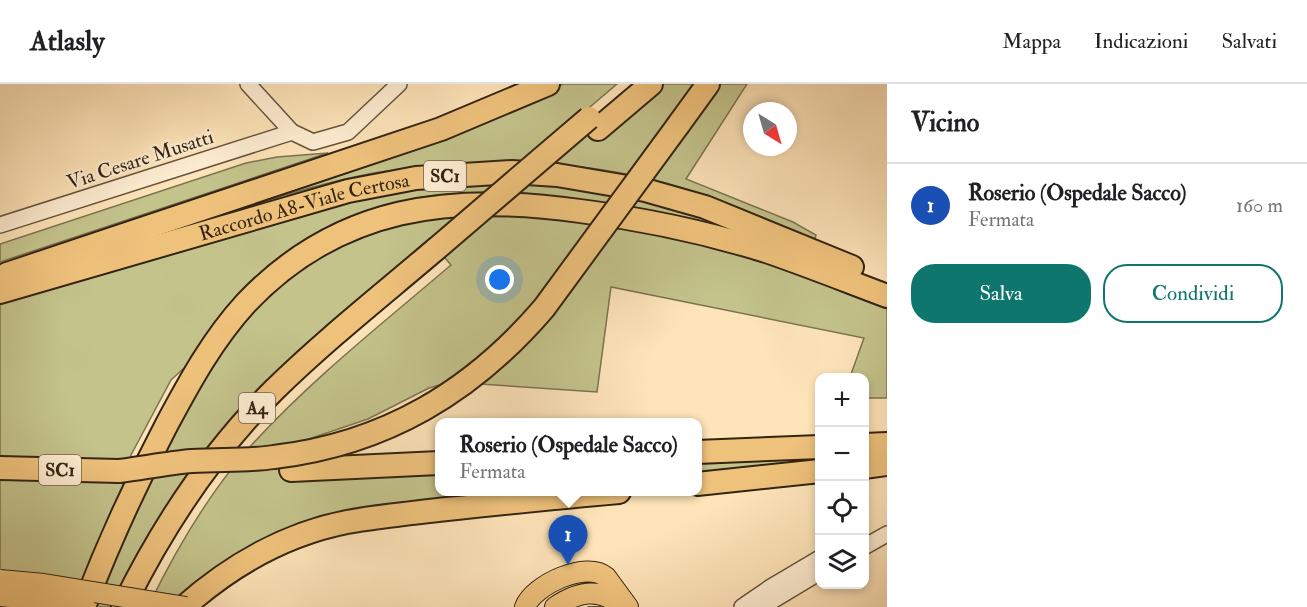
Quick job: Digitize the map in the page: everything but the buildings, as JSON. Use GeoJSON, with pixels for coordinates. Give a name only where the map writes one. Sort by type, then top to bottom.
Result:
{"type":"FeatureCollection","features":[{"type":"Feature","properties":{"kind":"highway"},"geometry":{"type":"LineString","coordinates":[[0,276],[441,129],[548,84]]}},
{"type":"Feature","properties":{"kind":"highway","name":"A4"},"geometry":{"type":"LineString","coordinates":[[593,124],[629,84]]}},
{"type":"Feature","properties":{"kind":"highway","name":"A4"},"geometry":{"type":"LineString","coordinates":[[123,607],[149,557],[204,471],[231,437],[294,371],[441,254],[593,124],[651,84]]}},
{"type":"Feature","properties":{"kind":"highway"},"geometry":{"type":"LineString","coordinates":[[119,471],[191,461],[273,458],[332,447],[390,426],[441,399],[486,367],[527,328],[544,308],[708,84]]}},
{"type":"Feature","properties":{"kind":"highway","name":"Raccordo A8-Viale Certosa"},"geometry":{"type":"LineString","coordinates":[[0,292],[348,190],[416,178],[512,172],[594,180],[674,198],[746,223],[887,282]]}},
{"type":"Feature","properties":{"kind":"highway"},"geometry":{"type":"LineString","coordinates":[[84,607],[112,537],[157,443],[191,379],[221,333],[246,304],[275,277],[320,244],[350,230],[401,213],[455,204],[521,204],[561,208],[643,220],[727,240],[793,261],[887,296]]}},
{"type":"Feature","properties":{"kind":"highway","name":"A4"},"geometry":{"type":"LineString","coordinates":[[139,607],[189,518],[215,480],[254,432],[284,400],[441,254]]}},
{"type":"Feature","properties":{"kind":"highway"},"geometry":{"type":"LineString","coordinates":[[869,445],[887,444]]}},
{"type":"Feature","properties":{"kind":"highway"},"geometry":{"type":"LineString","coordinates":[[702,452],[815,447]]}},
{"type":"Feature","properties":{"kind":"highway","name":"SC1"},"geometry":{"type":"LineString","coordinates":[[0,468],[231,473],[435,463]]}},
{"type":"Feature","properties":{"kind":"highway"},"geometry":{"type":"LineString","coordinates":[[869,467],[887,465]]}},
{"type":"Feature","properties":{"kind":"highway"},"geometry":{"type":"LineString","coordinates":[[702,483],[815,471]]}},
{"type":"Feature","properties":{"kind":"highway"},"geometry":{"type":"LineString","coordinates":[[185,607],[216,580],[262,552],[311,532],[345,522],[577,496]]}},
{"type":"Feature","properties":{"kind":"main road"},"geometry":{"type":"LineString","coordinates":[[525,607],[532,595],[542,588],[567,576],[590,571],[602,573],[628,607]]}},
{"type":"Feature","properties":{"kind":"main road"},"geometry":{"type":"LineString","coordinates":[[0,580],[44,584],[185,607]]}},
{"type":"Feature","properties":{"kind":"main road"},"geometry":{"type":"LineString","coordinates":[[555,607],[574,596],[585,593],[605,595],[622,607]]}},
{"type":"Feature","properties":{"kind":"main road"},"geometry":{"type":"LineString","coordinates":[[0,596],[84,607]]}},
{"type":"Feature","properties":{"kind":"street"},"geometry":{"type":"LineString","coordinates":[[248,84],[292,132],[313,142],[348,132],[399,84]]}},
{"type":"Feature","properties":{"kind":"street","name":"Via Cesare Musatti"},"geometry":{"type":"LineString","coordinates":[[0,225],[292,132]]}},
{"type":"Feature","properties":{"kind":"street"},"geometry":{"type":"LineString","coordinates":[[869,533],[887,526]]}},
{"type":"Feature","properties":{"kind":"street"},"geometry":{"type":"LineString","coordinates":[[869,544],[887,534]]}},
{"type":"Feature","properties":{"kind":"street"},"geometry":{"type":"LineString","coordinates":[[742,607],[815,560]]}},
{"type":"Feature","properties":{"kind":"street"},"geometry":{"type":"LineString","coordinates":[[762,607],[815,574]]}},
{"type":"Feature","properties":{"kind":"shaded area"},"geometry":{"type":"Polygon","coordinates":[[[563,84],[617,84],[584,112],[603,135],[663,84],[747,84],[686,179],[793,222],[816,235],[815,239],[674,185],[584,167],[514,162],[444,164],[374,173],[302,190],[182,226],[501,113],[563,84]]]}},
{"type":"Feature","properties":{"kind":"shaded area"},"geometry":{"type":"Polygon","coordinates":[[[328,153],[0,262],[0,244],[246,163],[277,157],[328,153]]]}},
{"type":"Feature","properties":{"kind":"shaded area"},"geometry":{"type":"Polygon","coordinates":[[[522,181],[676,205],[747,236],[671,216],[619,207],[510,195],[448,194],[417,198],[347,220],[171,380],[131,455],[124,486],[71,607],[0,607],[0,299],[211,236],[408,186],[522,181]]]}},
{"type":"Feature","properties":{"kind":"shaded area"},"geometry":{"type":"Polygon","coordinates":[[[516,211],[690,237],[887,303],[887,398],[869,398],[869,373],[851,373],[864,338],[611,287],[597,392],[450,382],[429,388],[368,419],[294,444],[292,480],[435,473],[435,496],[525,496],[362,513],[173,607],[148,607],[193,525],[219,486],[248,449],[321,376],[451,265],[432,243],[277,378],[117,607],[93,607],[104,578],[171,437],[225,344],[252,311],[297,270],[349,240],[410,219],[516,211]]]}},
{"type":"Feature","properties":{"kind":"shaded area"},"geometry":{"type":"Polygon","coordinates":[[[815,455],[815,465],[702,477],[702,461],[815,455]]]}},
{"type":"Feature","properties":{"kind":"tram line"},"geometry":{"type":"LineString","coordinates":[[0,585],[43,589],[154,607]]}},
{"type":"Feature","properties":{"kind":"tram line"},"geometry":{"type":"LineString","coordinates":[[588,607],[601,607]]}},
{"type":"Feature","properties":{"kind":"place","name":"Roserio (Ospedale Sacco)"},"geometry":{"type":"Point","coordinates":[568,565]}}]}
